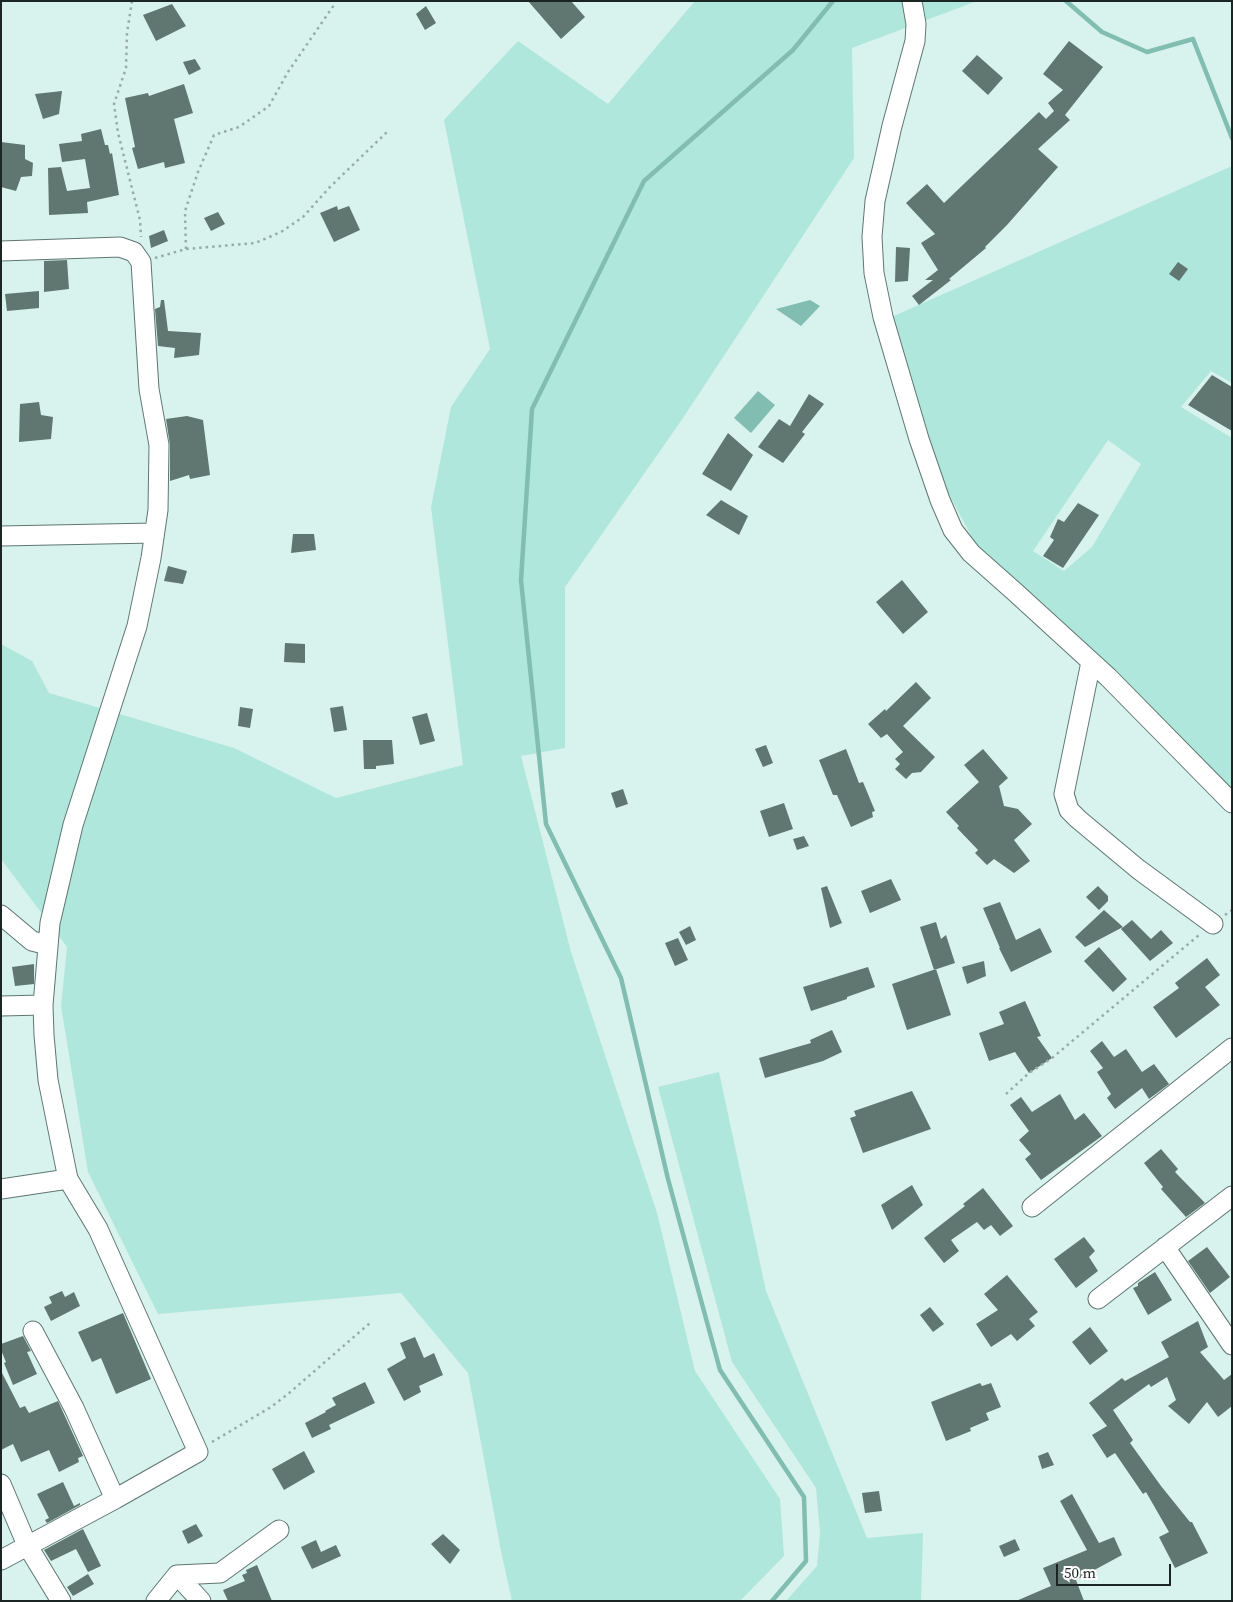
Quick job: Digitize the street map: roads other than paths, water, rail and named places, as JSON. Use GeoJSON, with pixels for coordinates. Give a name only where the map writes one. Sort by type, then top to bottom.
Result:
{"type":"FeatureCollection","features":[{"type":"Feature","properties":{"kind":"street"},"geometry":{"type":"LineString","coordinates":[[912,1],[916,24],[915,41],[892,126],[875,200],[872,237],[874,273],[883,317],[919,439],[940,500],[953,530],[971,553],[1091,662],[1232,804]]}},
{"type":"Feature","properties":{"kind":"street"},"geometry":{"type":"LineString","coordinates":[[1,251],[120,247],[134,252],[141,262],[149,389],[159,445],[158,510],[151,558],[136,626],[73,825],[50,923],[43,1005],[44,1035],[48,1080],[68,1179],[98,1229],[198,1452],[1,1560]]}},
{"type":"Feature","properties":{"kind":"street"},"geometry":{"type":"LineString","coordinates":[[1,536],[154,533]]}},
{"type":"Feature","properties":{"kind":"street"},"geometry":{"type":"LineString","coordinates":[[1091,662],[1064,794],[1070,810],[1138,870],[1213,924]]}},
{"type":"Feature","properties":{"kind":"street"},"geometry":{"type":"LineString","coordinates":[[1,915],[32,941],[48,945]]}},
{"type":"Feature","properties":{"kind":"street"},"geometry":{"type":"LineString","coordinates":[[1,1006],[43,1005]]}},
{"type":"Feature","properties":{"kind":"street"},"geometry":{"type":"LineString","coordinates":[[1032,1207],[1232,1048]]}},
{"type":"Feature","properties":{"kind":"street"},"geometry":{"type":"LineString","coordinates":[[1,1189],[68,1179]]}},
{"type":"Feature","properties":{"kind":"street"},"geometry":{"type":"LineString","coordinates":[[1098,1298],[1232,1196]]}},
{"type":"Feature","properties":{"kind":"street"},"geometry":{"type":"LineString","coordinates":[[1165,1247],[1232,1345]]}},
{"type":"Feature","properties":{"kind":"street"},"geometry":{"type":"LineString","coordinates":[[33,1331],[74,1408],[115,1499]]}},
{"type":"Feature","properties":{"kind":"street"},"geometry":{"type":"LineString","coordinates":[[1,1484],[27,1545],[61,1601]]}},
{"type":"Feature","properties":{"kind":"street"},"geometry":{"type":"LineString","coordinates":[[156,1601],[178,1575],[220,1573],[279,1530]]}},
{"type":"Feature","properties":{"kind":"street"},"geometry":{"type":"LineString","coordinates":[[178,1575],[201,1601]]}},
{"type":"Feature","properties":{"kind":"waterway"},"geometry":{"type":"LineString","coordinates":[[772,1601],[806,1561],[804,1497],[720,1370],[668,1179],[621,978],[546,824],[521,580],[532,409],[644,181],[793,50],[833,1]]}},
{"type":"Feature","properties":{"kind":"waterway"},"geometry":{"type":"LineString","coordinates":[[1066,1],[1102,32],[1147,52],[1193,39],[1232,138]]}}]}
